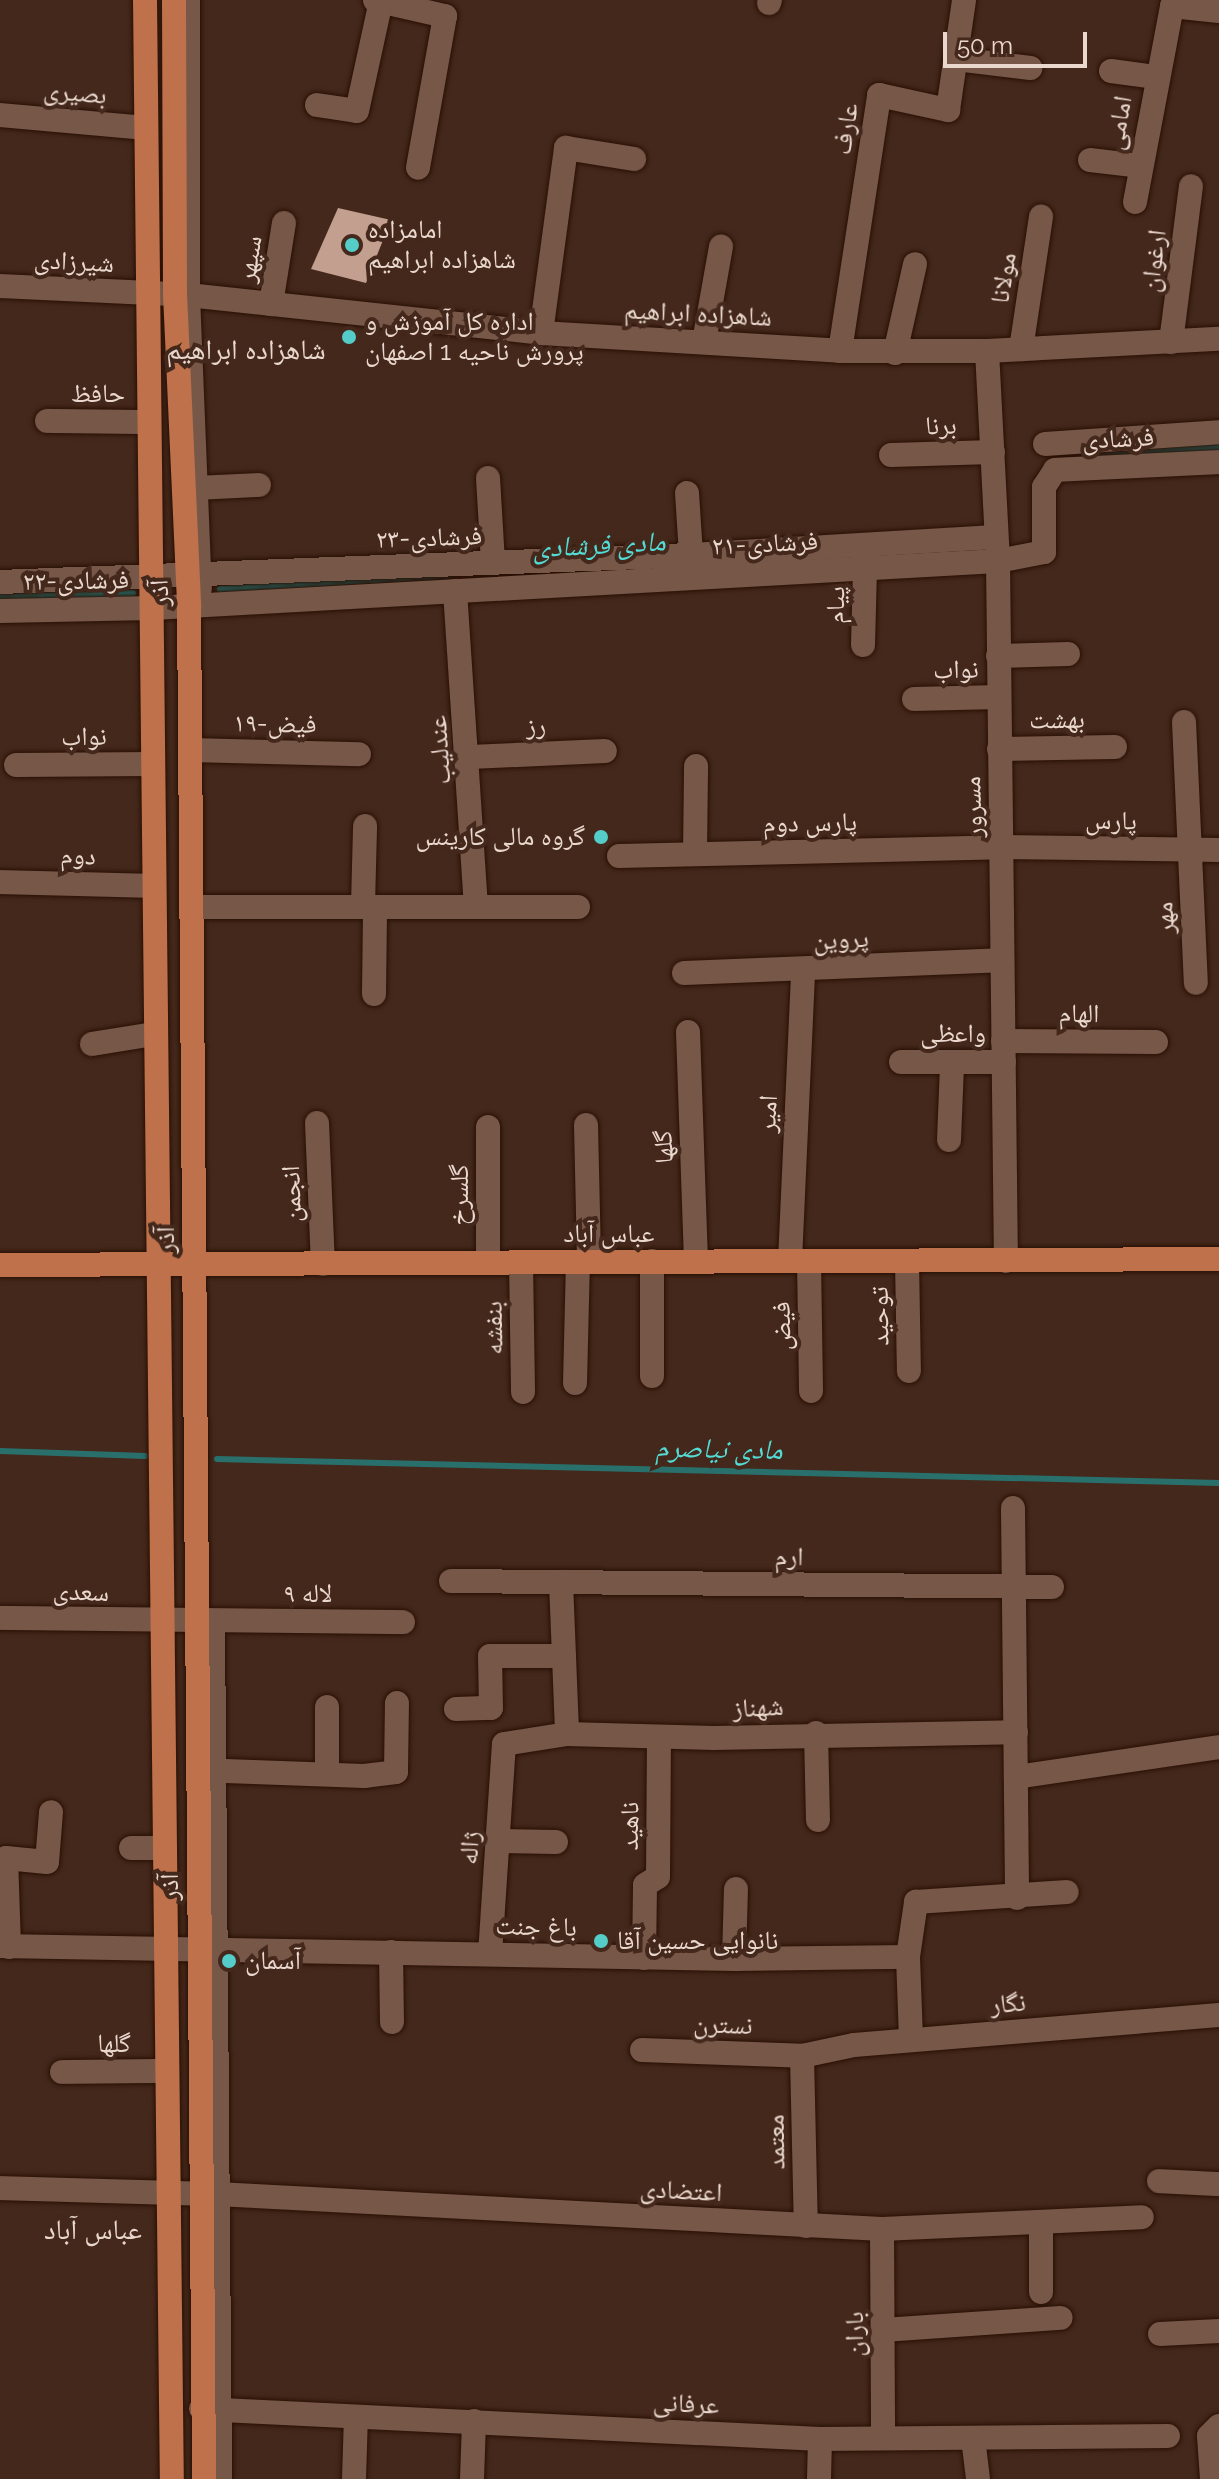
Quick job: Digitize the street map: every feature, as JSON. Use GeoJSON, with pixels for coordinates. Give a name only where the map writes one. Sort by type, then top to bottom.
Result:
{"type":"FeatureCollection","features":[{"type":"Feature","properties":{"kind":"main road","name":"آذر"},"geometry":{"type":"LineString","coordinates":[[145,0],[145,293],[153,608],[154,1034],[172,2479]]}},
{"type":"Feature","properties":{"kind":"main road","name":"آذر"},"geometry":{"type":"LineString","coordinates":[[181,5],[182,294],[194,577],[197,907],[194,1264],[204,1623],[210,2410],[204,2479]]}},
{"type":"Feature","properties":{"kind":"main road","name":"عباس آباد"},"geometry":{"type":"LineString","coordinates":[[0,1265],[1219,1259]]}},
{"type":"Feature","properties":{"kind":"main road"},"geometry":{"type":"LineString","coordinates":[[160,1484],[198,1484]]}},
{"type":"Feature","properties":{"kind":"street"},"geometry":{"type":"LineString","coordinates":[[317,105],[357,111],[378,0],[445,16],[418,168]]}},
{"type":"Feature","properties":{"kind":"street","name":"عارف"},"geometry":{"type":"LineString","coordinates":[[840,351],[879,95],[948,110],[964,0]]}},
{"type":"Feature","properties":{"kind":"street","name":"امامی"},"geometry":{"type":"LineString","coordinates":[[1135,202],[1155,77],[1172,6],[1219,11]]}},
{"type":"Feature","properties":{"kind":"street"},"geometry":{"type":"LineString","coordinates":[[956,59],[1030,68]]}},
{"type":"Feature","properties":{"kind":"street"},"geometry":{"type":"LineString","coordinates":[[1111,71],[1155,77]]}},
{"type":"Feature","properties":{"kind":"street","name":"بصیری"},"geometry":{"type":"LineString","coordinates":[[0,115],[145,128]]}},
{"type":"Feature","properties":{"kind":"street"},"geometry":{"type":"LineString","coordinates":[[541,333],[566,148],[634,159]]}},
{"type":"Feature","properties":{"kind":"street"},"geometry":{"type":"LineString","coordinates":[[1090,160],[1140,166]]}},
{"type":"Feature","properties":{"kind":"street","name":"ارغوان"},"geometry":{"type":"LineString","coordinates":[[1171,342],[1191,186]]}},
{"type":"Feature","properties":{"kind":"street","name":"مولانا"},"geometry":{"type":"LineString","coordinates":[[1021,349],[1041,216]]}},
{"type":"Feature","properties":{"kind":"street","name":"سپهر"},"geometry":{"type":"LineString","coordinates":[[271,304],[284,223]]}},
{"type":"Feature","properties":{"kind":"street"},"geometry":{"type":"LineString","coordinates":[[704,342],[721,247]]}},
{"type":"Feature","properties":{"kind":"street"},"geometry":{"type":"LineString","coordinates":[[895,353],[915,264]]}},
{"type":"Feature","properties":{"kind":"street","name":"شیرزادی"},"geometry":{"type":"LineString","coordinates":[[0,286],[182,294]]}},
{"type":"Feature","properties":{"kind":"street","name":"شاهزاده ابراهیم"},"geometry":{"type":"LineString","coordinates":[[182,294],[541,333],[840,351],[987,351],[1219,339]]}},
{"type":"Feature","properties":{"kind":"street","name":"مسرور"},"geometry":{"type":"LineString","coordinates":[[987,351],[997,549],[1006,1261]]}},
{"type":"Feature","properties":{"kind":"street","name":"آذر"},"geometry":{"type":"LineString","coordinates":[[186,411],[197,488],[194,577]]}},
{"type":"Feature","properties":{"kind":"street","name":"حافظ"},"geometry":{"type":"LineString","coordinates":[[47,421],[149,422]]}},
{"type":"Feature","properties":{"kind":"street"},"geometry":{"type":"LineString","coordinates":[[1045,444],[1219,432]]}},
{"type":"Feature","properties":{"kind":"street","name":"برنا"},"geometry":{"type":"LineString","coordinates":[[891,455],[993,452]]}},
{"type":"Feature","properties":{"kind":"street","name":"فرشادی"},"geometry":{"type":"LineString","coordinates":[[997,549],[1044,552],[1044,487],[1055,470],[1219,462]]}},
{"type":"Feature","properties":{"kind":"street"},"geometry":{"type":"LineString","coordinates":[[488,478],[493,563]]}},
{"type":"Feature","properties":{"kind":"street"},"geometry":{"type":"LineString","coordinates":[[197,488],[259,485]]}},
{"type":"Feature","properties":{"kind":"street"},"geometry":{"type":"LineString","coordinates":[[687,493],[691,555]]}},
{"type":"Feature","properties":{"kind":"street","name":"۲۳-فرشادی"},"geometry":{"type":"LineString","coordinates":[[0,582],[152,579],[691,555],[997,549]]}},
{"type":"Feature","properties":{"kind":"street","name":"۲۱-فرشادی"},"geometry":{"type":"LineString","coordinates":[[194,606],[865,566],[997,549]]}},
{"type":"Feature","properties":{"kind":"street","name":"پیام"},"geometry":{"type":"LineString","coordinates":[[863,645],[865,566]]}},
{"type":"Feature","properties":{"kind":"street","name":"عندلیب"},"geometry":{"type":"LineString","coordinates":[[455,591],[470,757],[476,905]]}},
{"type":"Feature","properties":{"kind":"street","name":"۲۲-فرشادی"},"geometry":{"type":"LineString","coordinates":[[0,611],[194,606]]}},
{"type":"Feature","properties":{"kind":"street"},"geometry":{"type":"LineString","coordinates":[[998,656],[1068,654]]}},
{"type":"Feature","properties":{"kind":"street","name":"نواب"},"geometry":{"type":"LineString","coordinates":[[914,699],[998,697]]}},
{"type":"Feature","properties":{"kind":"street","name":"مهر"},"geometry":{"type":"LineString","coordinates":[[1184,722],[1196,983]]}},
{"type":"Feature","properties":{"kind":"street","name":"بهشت"},"geometry":{"type":"LineString","coordinates":[[999,749],[1115,747]]}},
{"type":"Feature","properties":{"kind":"street","name":"۱۹-فیض"},"geometry":{"type":"LineString","coordinates":[[195,750],[359,754]]}},
{"type":"Feature","properties":{"kind":"street","name":"رز"},"geometry":{"type":"LineString","coordinates":[[470,757],[605,751]]}},
{"type":"Feature","properties":{"kind":"street","name":"نواب"},"geometry":{"type":"LineString","coordinates":[[16,765],[152,764]]}},
{"type":"Feature","properties":{"kind":"street"},"geometry":{"type":"LineString","coordinates":[[695,853],[696,766]]}},
{"type":"Feature","properties":{"kind":"street"},"geometry":{"type":"LineString","coordinates":[[365,826],[374,994]]}},
{"type":"Feature","properties":{"kind":"street","name":"پارس"},"geometry":{"type":"LineString","coordinates":[[1002,847],[1219,850]]}},
{"type":"Feature","properties":{"kind":"street","name":"پارس دوم"},"geometry":{"type":"LineString","coordinates":[[619,856],[1002,847]]}},
{"type":"Feature","properties":{"kind":"street","name":"دوم"},"geometry":{"type":"LineString","coordinates":[[0,882],[154,886]]}},
{"type":"Feature","properties":{"kind":"street"},"geometry":{"type":"LineString","coordinates":[[197,907],[578,907]]}},
{"type":"Feature","properties":{"kind":"street","name":"پروین"},"geometry":{"type":"LineString","coordinates":[[684,973],[1001,960]]}},
{"type":"Feature","properties":{"kind":"street","name":"امیر"},"geometry":{"type":"LineString","coordinates":[[799,1261],[803,970]]}},
{"type":"Feature","properties":{"kind":"street","name":"گلها"},"geometry":{"type":"LineString","coordinates":[[688,1032],[696,1261]]}},
{"type":"Feature","properties":{"kind":"street"},"geometry":{"type":"LineString","coordinates":[[92,1044],[154,1034]]}},
{"type":"Feature","properties":{"kind":"street","name":"الهام"},"geometry":{"type":"LineString","coordinates":[[1003,1052],[1156,1042]]}},
{"type":"Feature","properties":{"kind":"street","name":"واعظی"},"geometry":{"type":"LineString","coordinates":[[901,1062],[952,1064],[1003,1052]]}},
{"type":"Feature","properties":{"kind":"street"},"geometry":{"type":"LineString","coordinates":[[949,1140],[952,1064]]}},
{"type":"Feature","properties":{"kind":"street","name":"انجمن"},"geometry":{"type":"LineString","coordinates":[[317,1123],[323,1264]]}},
{"type":"Feature","properties":{"kind":"street"},"geometry":{"type":"LineString","coordinates":[[575,1383],[583,1262],[586,1125]]}},
{"type":"Feature","properties":{"kind":"street","name":"گلسرخ"},"geometry":{"type":"LineString","coordinates":[[488,1127],[488,1262]]}},
{"type":"Feature","properties":{"kind":"street"},"geometry":{"type":"LineString","coordinates":[[652,1261],[652,1376]]}},
{"type":"Feature","properties":{"kind":"street","name":"فیض"},"geometry":{"type":"LineString","coordinates":[[799,1261],[811,1391]]}},
{"type":"Feature","properties":{"kind":"street","name":"توحید"},"geometry":{"type":"LineString","coordinates":[[907,1261],[909,1371]]}},
{"type":"Feature","properties":{"kind":"street","name":"بنفشه"},"geometry":{"type":"LineString","coordinates":[[521,1262],[523,1392]]}},
{"type":"Feature","properties":{"kind":"street"},"geometry":{"type":"LineString","coordinates":[[1013,1508],[1017,1898]]}},
{"type":"Feature","properties":{"kind":"street","name":"ارم"},"geometry":{"type":"LineString","coordinates":[[451,1581],[1052,1587]]}},
{"type":"Feature","properties":{"kind":"street"},"geometry":{"type":"LineString","coordinates":[[561,1582],[567,1734]]}},
{"type":"Feature","properties":{"kind":"street","name":"سعدی"},"geometry":{"type":"LineString","coordinates":[[0,1618],[204,1623]]}},
{"type":"Feature","properties":{"kind":"street","name":"۹ لاله"},"geometry":{"type":"LineString","coordinates":[[204,1623],[403,1622]]}},
{"type":"Feature","properties":{"kind":"street"},"geometry":{"type":"LineString","coordinates":[[456,1709],[491,1708],[490,1656],[564,1656]]}},
{"type":"Feature","properties":{"kind":"street"},"geometry":{"type":"LineString","coordinates":[[205,1770],[327,1774],[396,1772],[397,1703]]}},
{"type":"Feature","properties":{"kind":"street"},"geometry":{"type":"LineString","coordinates":[[327,1707],[327,1774]]}},
{"type":"Feature","properties":{"kind":"street","name":"شهناز"},"geometry":{"type":"LineString","coordinates":[[504,1744],[567,1734],[659,1737],[1016,1732]]}},
{"type":"Feature","properties":{"kind":"street"},"geometry":{"type":"LineString","coordinates":[[816,1733],[818,1820]]}},
{"type":"Feature","properties":{"kind":"street","name":"ناهید"},"geometry":{"type":"LineString","coordinates":[[644,1958],[645,1885],[658,1877],[659,1737]]}},
{"type":"Feature","properties":{"kind":"street","name":"ژاله"},"geometry":{"type":"LineString","coordinates":[[490,1954],[504,1744]]}},
{"type":"Feature","properties":{"kind":"street"},"geometry":{"type":"LineString","coordinates":[[1016,1777],[1219,1747]]}},
{"type":"Feature","properties":{"kind":"street"},"geometry":{"type":"LineString","coordinates":[[4,1946],[6,1858],[47,1862],[51,1812]]}},
{"type":"Feature","properties":{"kind":"street"},"geometry":{"type":"LineString","coordinates":[[499,1841],[556,1842]]}},
{"type":"Feature","properties":{"kind":"street"},"geometry":{"type":"LineString","coordinates":[[131,1848],[163,1848]]}},
{"type":"Feature","properties":{"kind":"street"},"geometry":{"type":"LineString","coordinates":[[734,1959],[736,1889]]}},
{"type":"Feature","properties":{"kind":"street"},"geometry":{"type":"LineString","coordinates":[[911,2039],[908,1957],[916,1902],[1017,1898],[1067,1892]]}},
{"type":"Feature","properties":{"kind":"street","name":"باغ جنت"},"geometry":{"type":"LineString","coordinates":[[4,1946],[207,1947],[644,1958],[908,1957]]}},
{"type":"Feature","properties":{"kind":"street"},"geometry":{"type":"LineString","coordinates":[[391,1952],[392,2022]]}},
{"type":"Feature","properties":{"kind":"street","name":"نگار"},"geometry":{"type":"LineString","coordinates":[[802,2056],[911,2039],[1219,2015]]}},
{"type":"Feature","properties":{"kind":"street","name":"نسترن"},"geometry":{"type":"LineString","coordinates":[[642,2050],[802,2056]]}},
{"type":"Feature","properties":{"kind":"street","name":"معتمد"},"geometry":{"type":"LineString","coordinates":[[802,2056],[806,2226]]}},
{"type":"Feature","properties":{"kind":"street","name":"گلها"},"geometry":{"type":"LineString","coordinates":[[62,2072],[166,2071]]}},
{"type":"Feature","properties":{"kind":"street"},"geometry":{"type":"LineString","coordinates":[[1159,2181],[1219,2184]]}},
{"type":"Feature","properties":{"kind":"street","name":"اعتضادی"},"geometry":{"type":"LineString","coordinates":[[0,2188],[208,2194],[882,2229],[1142,2217]]}},
{"type":"Feature","properties":{"kind":"street"},"geometry":{"type":"LineString","coordinates":[[1041,2222],[1041,2292]]}},
{"type":"Feature","properties":{"kind":"street","name":"باران"},"geometry":{"type":"LineString","coordinates":[[882,2229],[883,2438]]}},
{"type":"Feature","properties":{"kind":"street"},"geometry":{"type":"LineString","coordinates":[[883,2330],[1061,2318]]}},
{"type":"Feature","properties":{"kind":"street"},"geometry":{"type":"LineString","coordinates":[[1160,2334],[1219,2331]]}},
{"type":"Feature","properties":{"kind":"street","name":"آذر"},"geometry":{"type":"LineString","coordinates":[[210,2410],[220,2479]]}},
{"type":"Feature","properties":{"kind":"street","name":"عرفانی"},"geometry":{"type":"LineString","coordinates":[[210,2410],[820,2439],[1168,2436]]}},
{"type":"Feature","properties":{"kind":"street"},"geometry":{"type":"LineString","coordinates":[[354,2479],[356,2417]]}},
{"type":"Feature","properties":{"kind":"street"},"geometry":{"type":"LineString","coordinates":[[472,2479],[474,2421]]}},
{"type":"Feature","properties":{"kind":"street"},"geometry":{"type":"LineString","coordinates":[[1212,2479],[1209,2436],[1219,2426]]}},
{"type":"Feature","properties":{"kind":"street"},"geometry":{"type":"LineString","coordinates":[[973,2438],[978,2479]]}},
{"type":"Feature","properties":{"kind":"street"},"geometry":{"type":"LineString","coordinates":[[819,2479],[820,2439]]}},
{"type":"Feature","properties":{"kind":"building","name":"امامزاده شاهزاده ابراهیم"},"geometry":{"type":"Polygon","coordinates":[[[338,208],[391,220],[366,283],[311,269],[338,208]]]}},
{"type":"Feature","properties":{"kind":"waterway","name":"مادی فرشادی"},"geometry":{"type":"LineString","coordinates":[[1103,456],[1219,447]]}},
{"type":"Feature","properties":{"kind":"waterway","name":"مادی فرشادی"},"geometry":{"type":"LineString","coordinates":[[220,589],[448,576]]}},
{"type":"Feature","properties":{"kind":"waterway","name":"مادی فرشادی"},"geometry":{"type":"LineString","coordinates":[[0,597],[133,593]]}},
{"type":"Feature","properties":{"kind":"waterway","name":"مادی نیاصرم"},"geometry":{"type":"LineString","coordinates":[[0,1451],[145,1456]]}},
{"type":"Feature","properties":{"kind":"waterway","name":"مادی نیاصرم"},"geometry":{"type":"LineString","coordinates":[[217,1459],[1219,1483]]}},
{"type":"Feature","properties":{"kind":"place","name":"امامزاده شاهزاده ابراهیم"},"geometry":{"type":"Point","coordinates":[352,245]}},
{"type":"Feature","properties":{"kind":"place","name":"اداره کل آموزش و پرورش ناحیه 1 اصفهان"},"geometry":{"type":"Point","coordinates":[349,337]}},
{"type":"Feature","properties":{"kind":"place","name":"گروه مالی کارینس"},"geometry":{"type":"Point","coordinates":[601,837]}},
{"type":"Feature","properties":{"kind":"place","name":"نانوایی حسین آقا"},"geometry":{"type":"Point","coordinates":[601,1941]}},
{"type":"Feature","properties":{"kind":"place","name":"آسمان"},"geometry":{"type":"Point","coordinates":[229,1961]}},
{"type":"Feature","properties":{"kind":"district","name":"شاهزاده ابراهیم"},"geometry":{"type":"Point","coordinates":[246,350]}},
{"type":"Feature","properties":{"kind":"district","name":"عباس آباد"},"geometry":{"type":"Point","coordinates":[93,2230]}}]}
